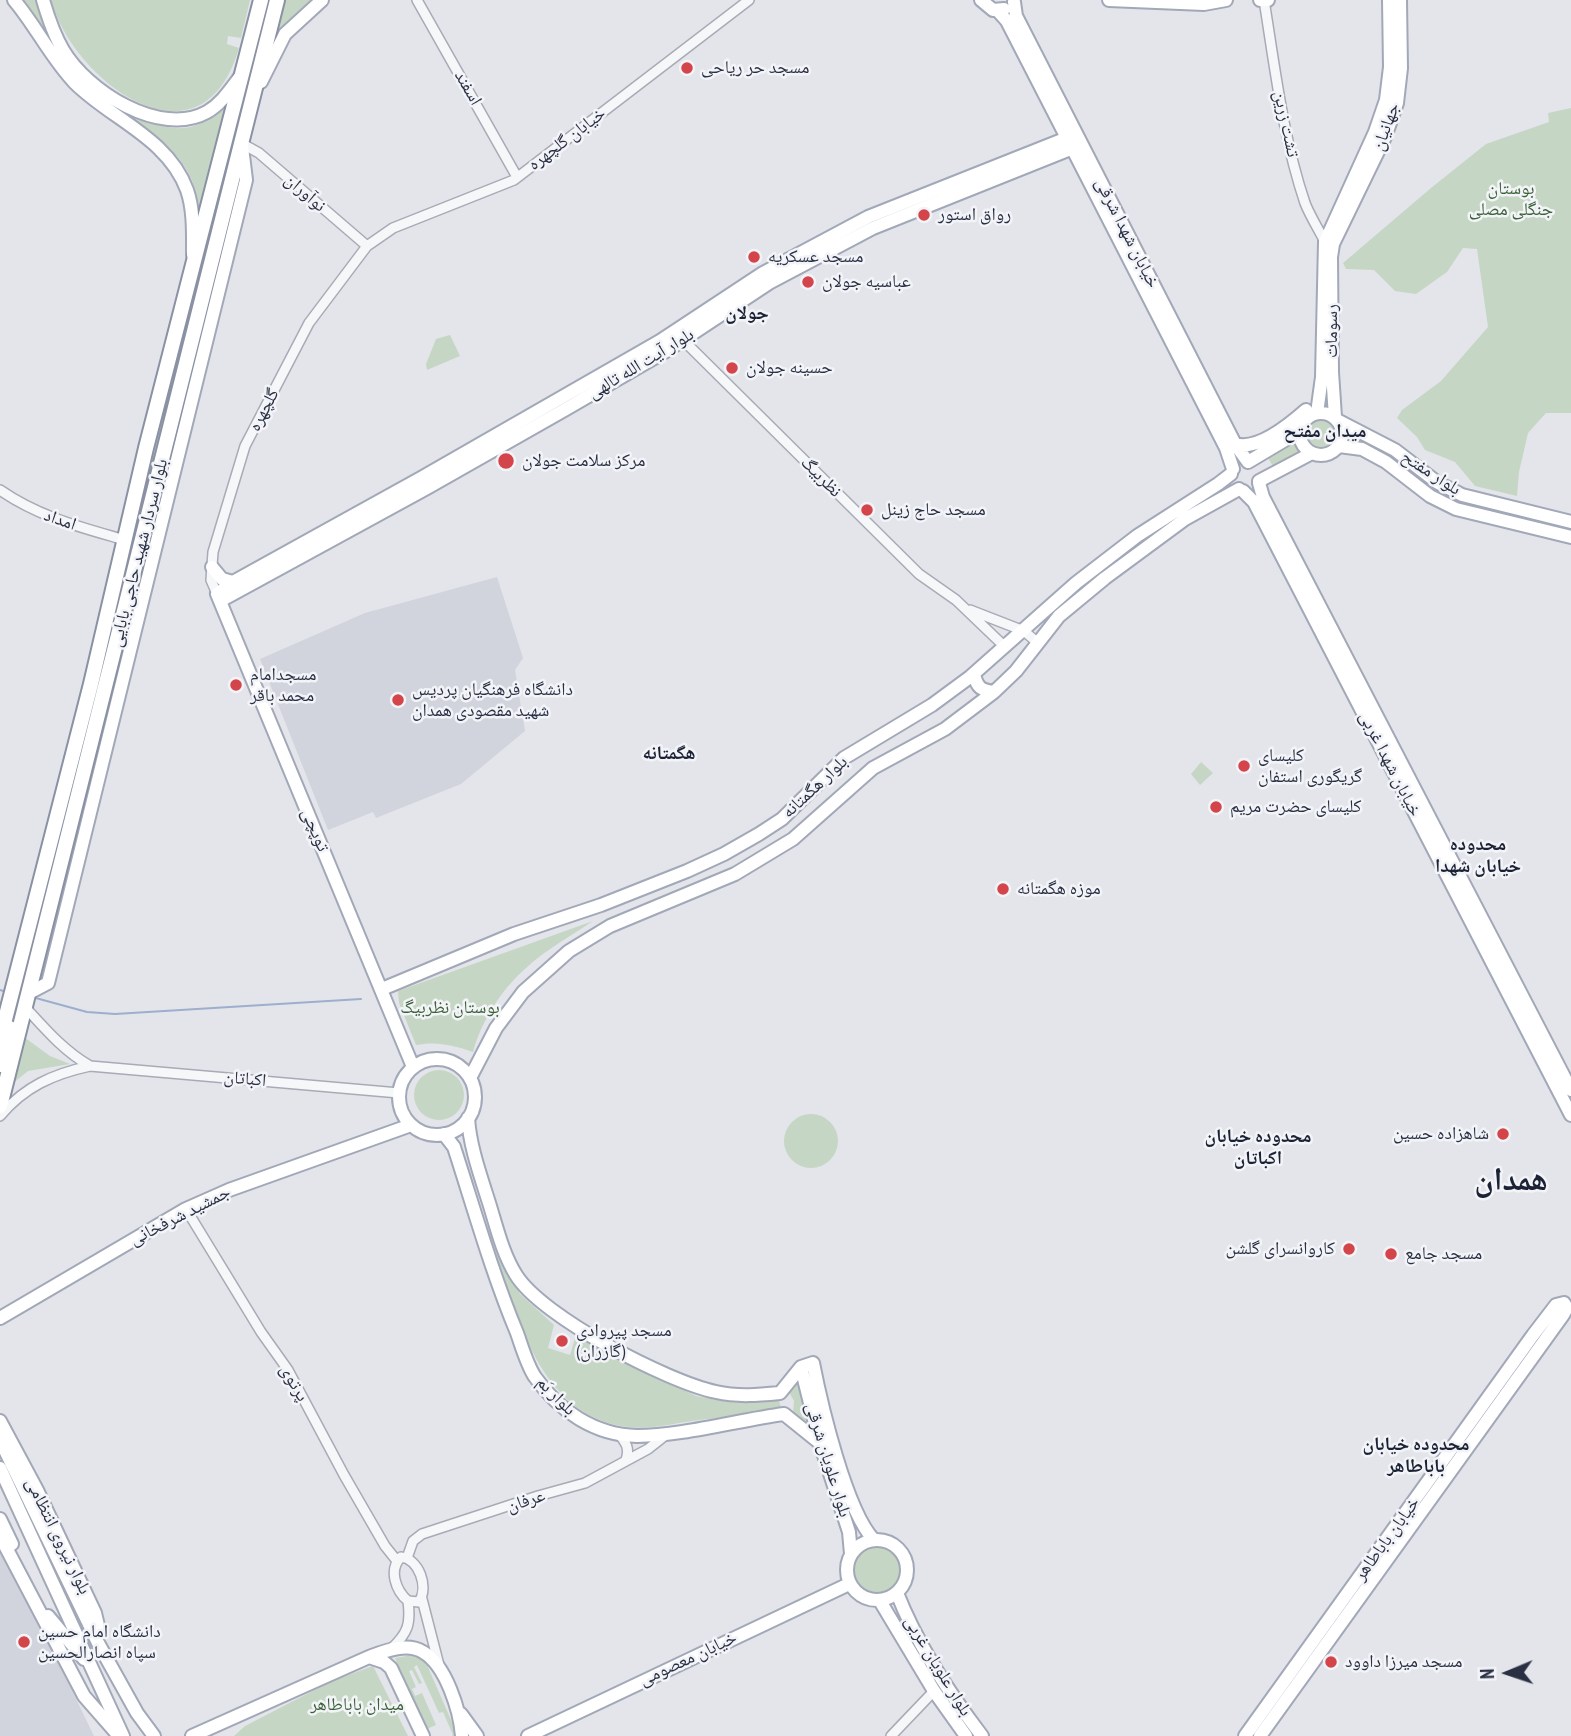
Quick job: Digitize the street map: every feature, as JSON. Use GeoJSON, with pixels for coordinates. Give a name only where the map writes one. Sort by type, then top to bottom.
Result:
{"type":"FeatureCollection","features":[{"type":"Feature","properties":{"kind":"highway","name":"بلوار سردار شهید حاجی بابایی"},"geometry":{"type":"LineString","coordinates":[[0,1039],[77,737],[168,359],[261,0]]}},
{"type":"Feature","properties":{"kind":"highway","name":"بلوار سردار شهید حاجی بابایی"},"geometry":{"type":"LineString","coordinates":[[0,1106],[43,940],[83,805],[187,366],[198,349],[241,143],[278,0]]}},
{"type":"Feature","properties":{"kind":"highway"},"geometry":{"type":"LineString","coordinates":[[168,359],[187,366]]}},
{"type":"Feature","properties":{"kind":"main road"},"geometry":{"type":"LineString","coordinates":[[14,0],[75,82],[100,105],[156,145],[173,164],[187,191],[192,221],[193,270]]}},
{"type":"Feature","properties":{"kind":"main road"},"geometry":{"type":"LineString","coordinates":[[43,0],[48,20],[64,52],[86,78],[110,97],[136,111],[162,119],[183,120],[205,113],[220,103],[242,74]]}},
{"type":"Feature","properties":{"kind":"main road"},"geometry":{"type":"LineString","coordinates":[[251,105],[285,34],[322,0]]}},
{"type":"Feature","properties":{"kind":"main road"},"geometry":{"type":"LineString","coordinates":[[981,0],[987,7],[998,10],[1014,1]]}},
{"type":"Feature","properties":{"kind":"main road"},"geometry":{"type":"LineString","coordinates":[[1109,0],[1204,4],[1226,0]]}},
{"type":"Feature","properties":{"kind":"main road","name":"جهانیان"},"geometry":{"type":"LineString","coordinates":[[1329,243],[1386,100],[1390,67],[1389,0]]}},
{"type":"Feature","properties":{"kind":"main road","name":"جهانیان"},"geometry":{"type":"LineString","coordinates":[[1329,243],[1385,136],[1397,103],[1401,68],[1402,0]]}},
{"type":"Feature","properties":{"kind":"main road","name":"خیابان شهدا شرقی"},"geometry":{"type":"LineString","coordinates":[[1014,1],[1016,16],[1235,444],[1248,461]]}},
{"type":"Feature","properties":{"kind":"main road","name":"خیابان شهدا شرقی"},"geometry":{"type":"LineString","coordinates":[[998,10],[1007,21],[1226,448],[1232,471]]}},
{"type":"Feature","properties":{"kind":"main road","name":"بلوار آیت الله تالهی"},"geometry":{"type":"LineString","coordinates":[[218,597],[427,488],[660,341],[766,278],[964,184],[1070,143]]}},
{"type":"Feature","properties":{"kind":"main road","name":"رسومات"},"geometry":{"type":"LineString","coordinates":[[1317,412],[1329,243]]}},
{"type":"Feature","properties":{"kind":"main road","name":"رسومات"},"geometry":{"type":"LineString","coordinates":[[1329,243],[1332,372],[1336,419]]}},
{"type":"Feature","properties":{"kind":"main road","name":"بلوار آیت الله تالهی"},"geometry":{"type":"LineString","coordinates":[[218,597],[233,582],[682,340],[766,278]]}},
{"type":"Feature","properties":{"kind":"main road"},"geometry":{"type":"LineString","coordinates":[[110,698],[198,349]]}},
{"type":"Feature","properties":{"kind":"main road"},"geometry":{"type":"LineString","coordinates":[[1235,444],[1251,446],[1292,422],[1313,402],[1320,390]]}},
{"type":"Feature","properties":{"kind":"main road"},"geometry":{"type":"LineString","coordinates":[[1300,431],[1248,461],[1239,463],[1232,471],[1232,483],[1241,490],[1252,490],[1259,482],[1312,453],[1327,454],[1339,446],[1343,434],[1336,419],[1323,412],[1317,412],[1305,419],[1300,431],[1303,444],[1312,453]]}},
{"type":"Feature","properties":{"kind":"main road","name":"بلوار مفتح"},"geometry":{"type":"LineString","coordinates":[[1336,419],[1395,450],[1438,483],[1462,495],[1571,522]]}},
{"type":"Feature","properties":{"kind":"main road","name":"بلوار مفتح"},"geometry":{"type":"LineString","coordinates":[[1339,446],[1362,449],[1386,462],[1430,496],[1456,509],[1571,537]]}},
{"type":"Feature","properties":{"kind":"main road"},"geometry":{"type":"LineString","coordinates":[[1248,461],[1259,470],[1259,482]]}},
{"type":"Feature","properties":{"kind":"main road","name":"بلوار هگمتانه"},"geometry":{"type":"LineString","coordinates":[[382,989],[514,934],[638,891],[724,854],[782,819],[844,758],[932,705],[974,674],[1076,583],[1141,541],[1232,471]]}},
{"type":"Feature","properties":{"kind":"main road","name":"خیابان شهدا غربی"},"geometry":{"type":"LineString","coordinates":[[1259,482],[1267,506],[1571,1090]]}},
{"type":"Feature","properties":{"kind":"main road","name":"بلوار هگمتانه"},"geometry":{"type":"LineString","coordinates":[[470,1078],[496,1028],[516,1001],[569,951],[610,926],[735,874],[769,854],[814,823],[873,768],[945,729],[994,692],[1059,616],[1141,541],[1241,490]]}},
{"type":"Feature","properties":{"kind":"main road","name":"خیابان شهدا غربی"},"geometry":{"type":"LineString","coordinates":[[1241,490],[1254,502],[1571,1115]]}},
{"type":"Feature","properties":{"kind":"main road"},"geometry":{"type":"LineString","coordinates":[[212,567],[222,579],[233,582]]}},
{"type":"Feature","properties":{"kind":"main road","name":"توپچی"},"geometry":{"type":"LineString","coordinates":[[218,597],[413,1067]]}},
{"type":"Feature","properties":{"kind":"main road"},"geometry":{"type":"LineString","coordinates":[[974,674],[976,685],[980,689],[994,692]]}},
{"type":"Feature","properties":{"kind":"main road"},"geometry":{"type":"LineString","coordinates":[[0,1066],[77,764],[77,737]]}},
{"type":"Feature","properties":{"kind":"main road"},"geometry":{"type":"LineString","coordinates":[[27,1000],[48,983],[83,805]]}},
{"type":"Feature","properties":{"kind":"main road"},"geometry":{"type":"LineString","coordinates":[[43,940],[57,947]]}},
{"type":"Feature","properties":{"kind":"main road"},"geometry":{"type":"LineString","coordinates":[[468,1118],[454,1131],[444,1134],[433,1135],[411,1125],[400,1104],[399,1093],[406,1074],[413,1067],[433,1059],[444,1059],[454,1063],[470,1078],[475,1098],[468,1118],[469,1138],[501,1242],[516,1276],[541,1303],[576,1327],[669,1377],[696,1387],[735,1395],[780,1393],[807,1365]]}},
{"type":"Feature","properties":{"kind":"main road","name":"جمشید شرفخانی"},"geometry":{"type":"LineString","coordinates":[[0,1318],[186,1209],[229,1190],[411,1125]]}},
{"type":"Feature","properties":{"kind":"main road","name":"بلوار بَم"},"geometry":{"type":"LineString","coordinates":[[444,1134],[454,1147],[508,1312],[533,1375],[569,1413],[581,1421],[618,1434],[637,1436],[784,1414]]}},
{"type":"Feature","properties":{"kind":"main road","name":"خیابان باباطاهر"},"geometry":{"type":"LineString","coordinates":[[1245,1736],[1559,1311],[1260,1736]]}},
{"type":"Feature","properties":{"kind":"main road","name":"بلوار علویان شرقی"},"geometry":{"type":"LineString","coordinates":[[807,1365],[820,1443],[849,1532],[851,1555]]}},
{"type":"Feature","properties":{"kind":"main road","name":"بلوار علویان شرقی"},"geometry":{"type":"LineString","coordinates":[[807,1365],[849,1490],[864,1528],[874,1539]]}},
{"type":"Feature","properties":{"kind":"main road"},"geometry":{"type":"LineString","coordinates":[[780,1393],[788,1401],[784,1414],[820,1443]]}},
{"type":"Feature","properties":{"kind":"main road","name":"بلوار نیروی انتظامی"},"geometry":{"type":"LineString","coordinates":[[0,1422],[37,1490],[95,1613],[101,1649],[137,1713],[154,1736]]}},
{"type":"Feature","properties":{"kind":"main road"},"geometry":{"type":"LineString","coordinates":[[0,1440],[101,1649]]}},
{"type":"Feature","properties":{"kind":"main road","name":"بلوار نیروی انتظامی"},"geometry":{"type":"LineString","coordinates":[[0,1468],[62,1600],[121,1736]]}},
{"type":"Feature","properties":{"kind":"main road"},"geometry":{"type":"LineString","coordinates":[[0,1519],[47,1615],[94,1672]]}},
{"type":"Feature","properties":{"kind":"main road"},"geometry":{"type":"LineString","coordinates":[[0,1536],[84,1696],[121,1736]]}},
{"type":"Feature","properties":{"kind":"main road"},"geometry":{"type":"LineString","coordinates":[[874,1539],[893,1544],[905,1558],[907,1577],[897,1593],[880,1601],[861,1597],[849,1584],[846,1573],[851,1555],[857,1547],[874,1539]]}},
{"type":"Feature","properties":{"kind":"main road","name":"خیابان معصومی"},"geometry":{"type":"LineString","coordinates":[[528,1736],[849,1584]]}},
{"type":"Feature","properties":{"kind":"main road","name":"بلوار علویان غربی"},"geometry":{"type":"LineString","coordinates":[[897,1593],[903,1610],[975,1735]]}},
{"type":"Feature","properties":{"kind":"main road","name":"بلوار علویان غربی"},"geometry":{"type":"LineString","coordinates":[[880,1601],[934,1691],[975,1735]]}},
{"type":"Feature","properties":{"kind":"main road"},"geometry":{"type":"LineString","coordinates":[[192,1736],[369,1657],[391,1649],[406,1648],[422,1651],[442,1673],[464,1721],[477,1736]]}},
{"type":"Feature","properties":{"kind":"main road"},"geometry":{"type":"LineString","coordinates":[[369,1657],[384,1662],[391,1668],[423,1736]]}},
{"type":"Feature","properties":{"kind":"main road"},"geometry":{"type":"LineString","coordinates":[[456,1704],[462,1736]]}},
{"type":"Feature","properties":{"kind":"street","name":"اسفند"},"geometry":{"type":"LineString","coordinates":[[417,0],[517,177]]}},
{"type":"Feature","properties":{"kind":"street","name":"خیابان گلچهره"},"geometry":{"type":"LineString","coordinates":[[367,246],[393,228],[517,177],[749,0]]}},
{"type":"Feature","properties":{"kind":"street","name":"تشت زرین"},"geometry":{"type":"LineString","coordinates":[[1264,0],[1294,164],[1307,207],[1329,243]]}},
{"type":"Feature","properties":{"kind":"street","name":"نوآوران"},"geometry":{"type":"LineString","coordinates":[[241,143],[259,153],[367,246]]}},
{"type":"Feature","properties":{"kind":"street","name":"گلچهره"},"geometry":{"type":"LineString","coordinates":[[218,597],[211,580],[218,533],[245,446],[309,323],[367,246]]}},
{"type":"Feature","properties":{"kind":"street","name":"نظربیگ"},"geometry":{"type":"LineString","coordinates":[[682,340],[919,574],[965,608],[1004,646]]}},
{"type":"Feature","properties":{"kind":"street","name":"امداد"},"geometry":{"type":"LineString","coordinates":[[0,490],[23,506],[47,517],[125,540]]}},
{"type":"Feature","properties":{"kind":"street","name":"نظربیگ"},"geometry":{"type":"LineString","coordinates":[[965,608],[1024,631],[1038,643]]}},
{"type":"Feature","properties":{"kind":"street"},"geometry":{"type":"LineString","coordinates":[[27,1000],[60,1045],[72,1056],[90,1066]]}},
{"type":"Feature","properties":{"kind":"street"},"geometry":{"type":"LineString","coordinates":[[0,1116],[14,1099],[39,1083],[69,1070],[90,1066]]}},
{"type":"Feature","properties":{"kind":"street","name":"اکباتان"},"geometry":{"type":"LineString","coordinates":[[90,1066],[399,1093]]}},
{"type":"Feature","properties":{"kind":"street","name":"پرتوی"},"geometry":{"type":"LineString","coordinates":[[186,1209],[261,1332],[288,1370],[385,1546],[419,1571],[423,1586],[422,1600],[442,1673]]}},
{"type":"Feature","properties":{"kind":"street","name":"عرفان"},"geometry":{"type":"LineString","coordinates":[[402,1559],[413,1541],[422,1534],[585,1483],[648,1449],[668,1433]]}},
{"type":"Feature","properties":{"kind":"street"},"geometry":{"type":"LineString","coordinates":[[618,1434],[627,1444],[626,1460]]}},
{"type":"Feature","properties":{"kind":"street","name":"پرتوی"},"geometry":{"type":"LineString","coordinates":[[402,1559],[394,1573],[399,1591],[408,1601]]}},
{"type":"Feature","properties":{"kind":"street"},"geometry":{"type":"LineString","coordinates":[[391,1649],[408,1630],[411,1622],[408,1601],[416,1603],[422,1600]]}},
{"type":"Feature","properties":{"kind":"street"},"geometry":{"type":"LineString","coordinates":[[891,1736],[934,1691]]}},
{"type":"Feature","properties":{"kind":"shaded area","name":"دانشگاه فرهنگیان پردیس شهید مقصودی همدان"},"geometry":{"type":"Polygon","coordinates":[[[497,577],[523,658],[515,670],[525,731],[461,784],[376,818],[373,812],[328,830],[260,659],[365,613],[497,577]]]}},
{"type":"Feature","properties":{"kind":"shaded area","name":"دانشگاه امام حسین سپاه انصارالحسین"},"geometry":{"type":"Polygon","coordinates":[[[0,1542],[3,1548],[94,1736],[0,1736],[0,1542]]]}},
{"type":"Feature","properties":{"kind":"green space"},"geometry":{"type":"Polygon","coordinates":[[[24,0],[36,0],[49,39],[24,0]]]}},
{"type":"Feature","properties":{"kind":"green space"},"geometry":{"type":"Polygon","coordinates":[[[51,0],[250,0],[241,38],[228,36],[227,44],[239,48],[221,86],[197,106],[169,111],[140,103],[111,85],[85,61],[64,31],[51,0]]]}},
{"type":"Feature","properties":{"kind":"green space"},"geometry":{"type":"Polygon","coordinates":[[[278,0],[315,0],[272,56],[250,116],[278,0]]]}},
{"type":"Feature","properties":{"kind":"green space"},"geometry":{"type":"Polygon","coordinates":[[[228,105],[199,218],[195,190],[182,162],[163,142],[118,109],[163,126],[187,128],[213,117],[228,105]]]}},
{"type":"Feature","properties":{"kind":"green space","name":"بوستان جنگلی مصلی"},"geometry":{"type":"Polygon","coordinates":[[[1571,108],[1571,413],[1546,413],[1528,433],[1519,472],[1517,496],[1475,486],[1455,462],[1425,450],[1417,437],[1397,418],[1402,410],[1441,381],[1488,327],[1477,249],[1463,248],[1447,272],[1416,294],[1395,291],[1374,270],[1346,269],[1343,263],[1486,144],[1549,122],[1548,113],[1571,108]]]}},
{"type":"Feature","properties":{"kind":"green space"},"geometry":{"type":"Polygon","coordinates":[[[450,335],[460,356],[427,370],[426,364],[436,339],[450,335]]]}},
{"type":"Feature","properties":{"kind":"green space"},"geometry":{"type":"Polygon","coordinates":[[[1321,419],[1327,420],[1335,428],[1335,440],[1327,448],[1321,449],[1315,448],[1307,440],[1306,434],[1307,428],[1315,420],[1321,419]]]}},
{"type":"Feature","properties":{"kind":"green space"},"geometry":{"type":"Polygon","coordinates":[[[1296,442],[1302,452],[1274,468],[1268,458],[1296,442]]]}},
{"type":"Feature","properties":{"kind":"green space"},"geometry":{"type":"Polygon","coordinates":[[[1201,762],[1213,773],[1200,785],[1191,774],[1201,762]]]}},
{"type":"Feature","properties":{"kind":"green space","name":"بوستان نظربیگ"},"geometry":{"type":"Polygon","coordinates":[[[593,921],[541,956],[516,977],[487,1018],[473,1052],[445,1044],[416,1045],[399,1003],[398,991],[593,921]]]}},
{"type":"Feature","properties":{"kind":"green space"},"geometry":{"type":"Polygon","coordinates":[[[24,1037],[50,1056],[70,1064],[28,1071],[12,1084],[24,1037]]]}},
{"type":"Feature","properties":{"kind":"green space"},"geometry":{"type":"Polygon","coordinates":[[[439,1070],[456,1078],[464,1095],[456,1112],[439,1120],[422,1112],[414,1095],[422,1078],[439,1070]]]}},
{"type":"Feature","properties":{"kind":"green space"},"geometry":{"type":"Polygon","coordinates":[[[811,1114],[830,1122],[838,1141],[830,1160],[811,1168],[792,1160],[784,1141],[792,1122],[811,1114]]]}},
{"type":"Feature","properties":{"kind":"green space"},"geometry":{"type":"Polygon","coordinates":[[[490,1241],[520,1294],[554,1325],[548,1348],[570,1355],[576,1335],[696,1396],[717,1400],[779,1401],[781,1407],[752,1414],[643,1428],[597,1419],[572,1403],[551,1382],[535,1356],[510,1298],[490,1241]]]}},
{"type":"Feature","properties":{"kind":"green space"},"geometry":{"type":"Polygon","coordinates":[[[799,1381],[809,1423],[793,1413],[794,1401],[789,1392],[799,1381]]]}},
{"type":"Feature","properties":{"kind":"green space"},"geometry":{"type":"Polygon","coordinates":[[[877,1547],[894,1553],[900,1570],[894,1587],[877,1593],[860,1587],[854,1570],[860,1553],[877,1547]]]}},
{"type":"Feature","properties":{"kind":"green space"},"geometry":{"type":"Polygon","coordinates":[[[412,1655],[424,1658],[458,1736],[452,1736],[443,1712],[439,1713],[417,1665],[414,1667],[422,1683],[419,1684],[412,1670],[409,1671],[416,1687],[412,1689],[415,1696],[422,1693],[436,1725],[427,1729],[395,1658],[412,1655]]]}},
{"type":"Feature","properties":{"kind":"green space","name":"میدان باباطاهر"},"geometry":{"type":"Polygon","coordinates":[[[373,1666],[408,1736],[234,1736],[245,1726],[332,1681],[373,1666]]]}},
{"type":"Feature","properties":{"kind":"waterway"},"geometry":{"type":"LineString","coordinates":[[0,990],[6,992]]}},
{"type":"Feature","properties":{"kind":"waterway"},"geometry":{"type":"LineString","coordinates":[[32,997],[87,1012],[115,1014],[361,999]]}},
{"type":"Feature","properties":{"kind":"place","name":"مسجد حر ریاحی"},"geometry":{"type":"Point","coordinates":[687,68]}},
{"type":"Feature","properties":{"kind":"place","name":"رواق استور"},"geometry":{"type":"Point","coordinates":[924,215]}},
{"type":"Feature","properties":{"kind":"place","name":"مسجد عسکریه"},"geometry":{"type":"Point","coordinates":[754,257]}},
{"type":"Feature","properties":{"kind":"place","name":"عباسیه جولان"},"geometry":{"type":"Point","coordinates":[808,282]}},
{"type":"Feature","properties":{"kind":"place","name":"حسینه جولان"},"geometry":{"type":"Point","coordinates":[732,368]}},
{"type":"Feature","properties":{"kind":"place","name":"مرکز سلامت جولان"},"geometry":{"type":"Point","coordinates":[506,461]}},
{"type":"Feature","properties":{"kind":"place","name":"مسجد حاج زینل"},"geometry":{"type":"Point","coordinates":[867,510]}},
{"type":"Feature","properties":{"kind":"place","name":"مسجدامام محمد باقر"},"geometry":{"type":"Point","coordinates":[236,685]}},
{"type":"Feature","properties":{"kind":"place","name":"دانشگاه فرهنگیان پردیس شهید مقصودی همدان"},"geometry":{"type":"Point","coordinates":[398,700]}},
{"type":"Feature","properties":{"kind":"place","name":"کلیسای گریگوری استفان"},"geometry":{"type":"Point","coordinates":[1244,766]}},
{"type":"Feature","properties":{"kind":"place","name":"کلیسای حضرت مریم"},"geometry":{"type":"Point","coordinates":[1216,807]}},
{"type":"Feature","properties":{"kind":"place","name":"موزه هگمتانه"},"geometry":{"type":"Point","coordinates":[1003,889]}},
{"type":"Feature","properties":{"kind":"place","name":"شاهزاده حسین"},"geometry":{"type":"Point","coordinates":[1503,1134]}},
{"type":"Feature","properties":{"kind":"place","name":"کاروانسرای گلشن"},"geometry":{"type":"Point","coordinates":[1349,1249]}},
{"type":"Feature","properties":{"kind":"place","name":"مسجد جامع"},"geometry":{"type":"Point","coordinates":[1391,1254]}},
{"type":"Feature","properties":{"kind":"place","name":"مسجد پیروادی (گازران)"},"geometry":{"type":"Point","coordinates":[562,1341]}},
{"type":"Feature","properties":{"kind":"place","name":"دانشگاه امام حسین سپاه انصارالحسین"},"geometry":{"type":"Point","coordinates":[24,1642]}},
{"type":"Feature","properties":{"kind":"place","name":"مسجد میرزا داوود"},"geometry":{"type":"Point","coordinates":[1331,1662]}},
{"type":"Feature","properties":{"kind":"district","name":"جولان"},"geometry":{"type":"Point","coordinates":[747,314]}},
{"type":"Feature","properties":{"kind":"district","name":"میدان مفتح"},"geometry":{"type":"Point","coordinates":[1325,432]}},
{"type":"Feature","properties":{"kind":"district","name":"هگمتانه"},"geometry":{"type":"Point","coordinates":[669,754]}},
{"type":"Feature","properties":{"kind":"district","name":"محدوده خیابان شهدا"},"geometry":{"type":"Point","coordinates":[1478,856]}},
{"type":"Feature","properties":{"kind":"district","name":"محدوده خیابان اکباتان"},"geometry":{"type":"Point","coordinates":[1258,1148]}},
{"type":"Feature","properties":{"kind":"district","name":"همدان"},"geometry":{"type":"Point","coordinates":[1511,1181]}},
{"type":"Feature","properties":{"kind":"district","name":"محدوده خیابان باباطاهر"},"geometry":{"type":"Point","coordinates":[1416,1456]}}]}
